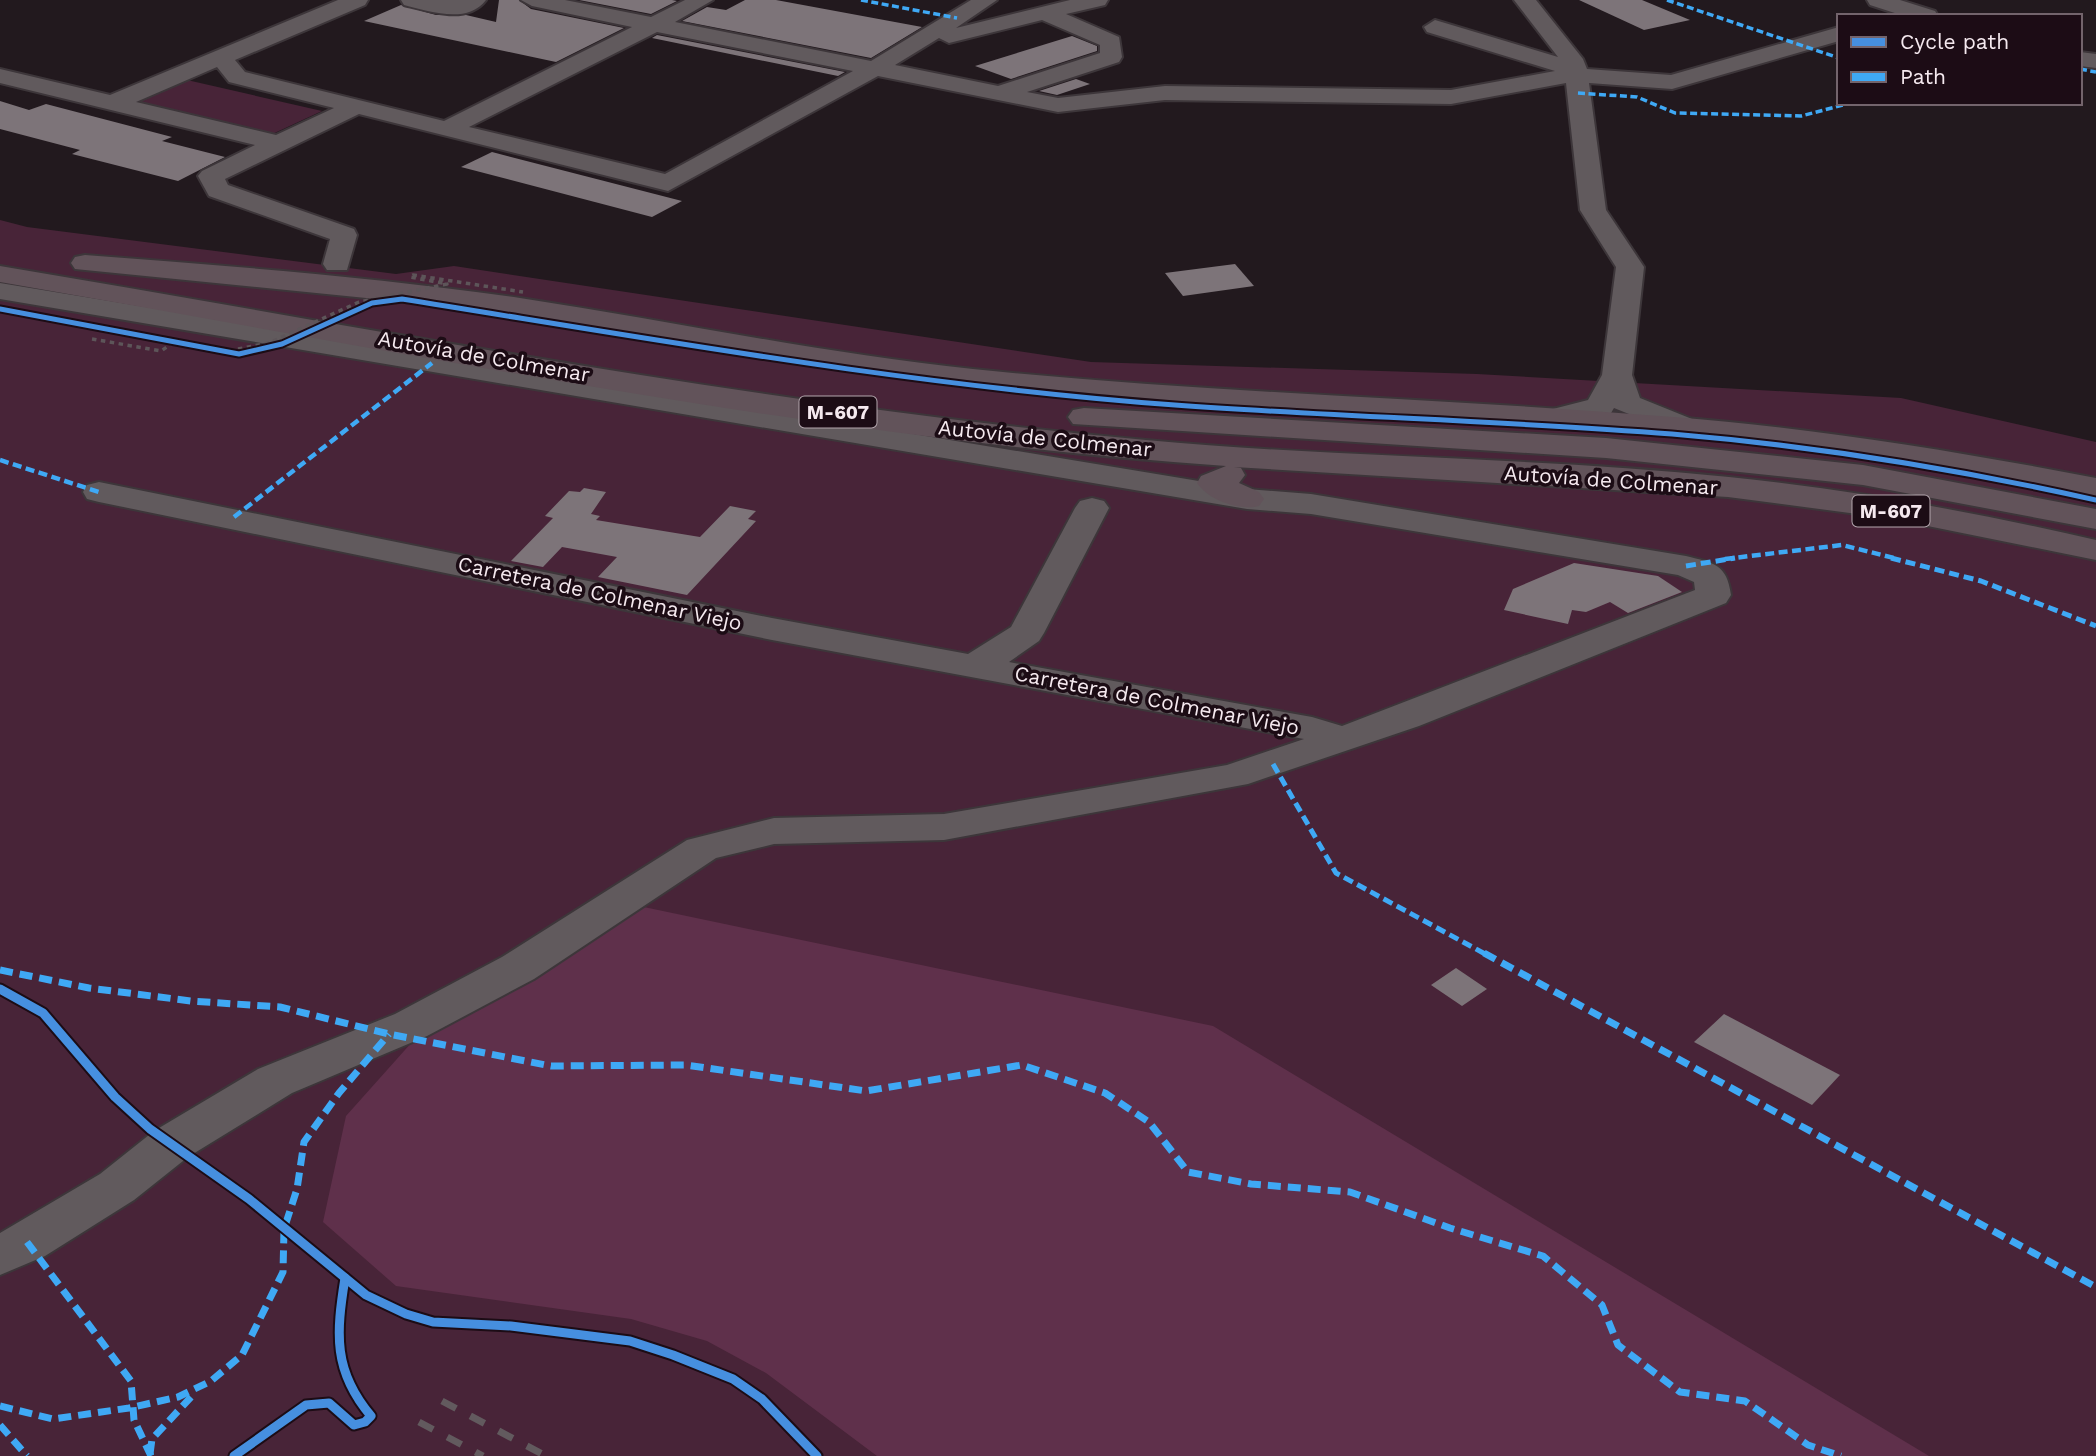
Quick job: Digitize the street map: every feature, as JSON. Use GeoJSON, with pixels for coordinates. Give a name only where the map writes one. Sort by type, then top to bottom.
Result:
{"type":"FeatureCollection","features":[{"type":"Feature","properties":{"kind":"highway","name":"Autovía de Colmenar"},"geometry":{"type":"LineString","coordinates":[[24,252],[607,351],[949,404],[1153,423],[1606,449],[1863,475],[2096,519]]}},
{"type":"Feature","properties":{"kind":"highway"},"geometry":{"type":"LineString","coordinates":[[85,263],[382,289],[972,377],[1367,407],[1681,426],[1922,455],[2096,488]]}},
{"type":"Feature","properties":{"kind":"highway","name":"Autovía de Colmenar"},"geometry":{"type":"LineString","coordinates":[[0,274],[906,423],[1160,451],[1683,482],[1818,499],[2020,532],[2096,550]]}},
{"type":"Feature","properties":{"kind":"highway"},"geometry":{"type":"LineString","coordinates":[[1238,487],[1683,482]]}},
{"type":"Feature","properties":{"kind":"street"},"geometry":{"type":"LineString","coordinates":[[110,104],[357,0]]}},
{"type":"Feature","properties":{"kind":"street"},"geometry":{"type":"LineString","coordinates":[[412,0],[456,9],[475,0]]}},
{"type":"Feature","properties":{"kind":"street"},"geometry":{"type":"LineString","coordinates":[[532,0],[1058,105],[1165,93],[1451,97],[1575,73]]}},
{"type":"Feature","properties":{"kind":"street"},"geometry":{"type":"LineString","coordinates":[[448,128],[700,0]]}},
{"type":"Feature","properties":{"kind":"street"},"geometry":{"type":"LineString","coordinates":[[221,58],[237,77],[668,183],[873,69],[986,0]]}},
{"type":"Feature","properties":{"kind":"street"},"geometry":{"type":"LineString","coordinates":[[912,45],[1097,0]]}},
{"type":"Feature","properties":{"kind":"street"},"geometry":{"type":"LineString","coordinates":[[1525,0],[1575,64],[1604,226],[1630,267],[1617,374],[1600,406],[1560,417]]}},
{"type":"Feature","properties":{"kind":"street"},"geometry":{"type":"LineString","coordinates":[[1878,0],[1914,14],[1940,0]]}},
{"type":"Feature","properties":{"kind":"street"},"geometry":{"type":"LineString","coordinates":[[997,94],[1111,57],[1111,41],[1045,13]]}},
{"type":"Feature","properties":{"kind":"street"},"geometry":{"type":"LineString","coordinates":[[1435,27],[1575,73],[1672,82],[1837,35]]}},
{"type":"Feature","properties":{"kind":"street"},"geometry":{"type":"LineString","coordinates":[[0,76],[276,143]]}},
{"type":"Feature","properties":{"kind":"street"},"geometry":{"type":"LineString","coordinates":[[337,264],[344,234],[218,190],[211,176],[359,105]]}},
{"type":"Feature","properties":{"kind":"street"},"geometry":{"type":"LineString","coordinates":[[282,280],[313,275],[337,264]]}},
{"type":"Feature","properties":{"kind":"street"},"geometry":{"type":"LineString","coordinates":[[337,264],[350,277],[382,289]]}},
{"type":"Feature","properties":{"kind":"street"},"geometry":{"type":"LineString","coordinates":[[0,291],[96,308],[122,320],[195,331],[231,346],[1238,487],[1311,504],[1686,566],[1711,576],[1713,595],[1405,718],[1234,776],[944,827],[774,831],[702,849],[518,968],[411,1025],[275,1081],[171,1144],[117,1187],[27,1242],[0,1255]]}},
{"type":"Feature","properties":{"kind":"street"},"geometry":{"type":"LineString","coordinates":[[1617,374],[1627,404],[1681,426]]}},
{"type":"Feature","properties":{"kind":"street","name":"Carretera de Colmenar Viejo"},"geometry":{"type":"LineString","coordinates":[[99,492],[234,517],[772,629],[1312,729],[1342,739]]}},
{"type":"Feature","properties":{"kind":"street"},"geometry":{"type":"LineString","coordinates":[[973,666],[1007,648],[1026,633],[1092,508]]}},
{"type":"Feature","properties":{"kind":"path"},"geometry":{"type":"LineString","coordinates":[[231,346],[269,343],[359,302],[447,284],[410,277],[413,275],[523,292]]}},
{"type":"Feature","properties":{"kind":"path"},"geometry":{"type":"LineString","coordinates":[[231,346],[282,344],[372,303],[402,299],[415,301]]}},
{"type":"Feature","properties":{"kind":"path"},"geometry":{"type":"LineString","coordinates":[[92,339],[161,351],[171,343]]}},
{"type":"Feature","properties":{"kind":"path"},"geometry":{"type":"LineString","coordinates":[[158,341],[182,344]]}},
{"type":"Feature","properties":{"kind":"shaded area"},"geometry":{"type":"Polygon","coordinates":[[[187,80],[322,111],[266,137],[130,103],[187,80]]]}},
{"type":"Feature","properties":{"kind":"shaded area"},"geometry":{"type":"Polygon","coordinates":[[[0,220],[27,227],[396,274],[454,266],[1091,362],[1477,374],[1901,398],[2096,442],[2096,1456],[0,1456],[0,220]]]}},
{"type":"Feature","properties":{"kind":"shaded area"},"geometry":{"type":"Polygon","coordinates":[[[639,906],[1213,1026],[1929,1456],[877,1456],[766,1373],[707,1341],[631,1319],[396,1286],[323,1222],[346,1116],[421,1032],[639,906]]]}},
{"type":"Feature","properties":{"kind":"building"},"geometry":{"type":"Polygon","coordinates":[[[499,0],[519,0],[531,9],[624,28],[556,62],[364,21],[401,5],[436,15],[466,15],[496,22],[499,0]]]}},
{"type":"Feature","properties":{"kind":"building"},"geometry":{"type":"Polygon","coordinates":[[[579,0],[672,0],[677,1],[651,14],[579,0]]]}},
{"type":"Feature","properties":{"kind":"building"},"geometry":{"type":"Polygon","coordinates":[[[745,0],[776,0],[922,27],[871,58],[682,21],[707,7],[726,10],[745,0]]]}},
{"type":"Feature","properties":{"kind":"building"},"geometry":{"type":"Polygon","coordinates":[[[1579,0],[1642,0],[1690,20],[1644,30],[1579,0]]]}},
{"type":"Feature","properties":{"kind":"building"},"geometry":{"type":"Polygon","coordinates":[[[657,35],[845,72],[838,76],[652,38],[657,35]]]}},
{"type":"Feature","properties":{"kind":"building"},"geometry":{"type":"Polygon","coordinates":[[[1072,36],[1097,46],[1097,51],[1011,79],[975,66],[1072,36]]]}},
{"type":"Feature","properties":{"kind":"building"},"geometry":{"type":"Polygon","coordinates":[[[1076,79],[1090,84],[1057,95],[1039,91],[1076,79]]]}},
{"type":"Feature","properties":{"kind":"building"},"geometry":{"type":"Polygon","coordinates":[[[0,101],[29,110],[46,104],[172,137],[162,141],[225,157],[178,181],[72,154],[80,150],[0,129],[0,101]]]}},
{"type":"Feature","properties":{"kind":"building"},"geometry":{"type":"Polygon","coordinates":[[[492,152],[682,201],[652,217],[461,167],[492,152]]]}},
{"type":"Feature","properties":{"kind":"building"},"geometry":{"type":"Polygon","coordinates":[[[1235,264],[1254,286],[1183,296],[1165,273],[1235,264]]]}},
{"type":"Feature","properties":{"kind":"building"},"geometry":{"type":"Polygon","coordinates":[[[584,488],[606,492],[591,514],[600,516],[596,520],[700,537],[730,506],[756,511],[748,519],[756,521],[687,595],[598,577],[617,557],[562,547],[543,567],[511,561],[553,518],[545,516],[569,491],[580,492],[584,488]]]}},
{"type":"Feature","properties":{"kind":"building"},"geometry":{"type":"Polygon","coordinates":[[[1574,563],[1658,576],[1682,592],[1628,613],[1610,602],[1586,612],[1572,610],[1568,624],[1504,610],[1513,589],[1574,563]]]}},
{"type":"Feature","properties":{"kind":"building"},"geometry":{"type":"Polygon","coordinates":[[[1456,968],[1487,989],[1462,1006],[1431,985],[1456,968]]]}},
{"type":"Feature","properties":{"kind":"building"},"geometry":{"type":"Polygon","coordinates":[[[1724,1014],[1840,1075],[1812,1105],[1694,1042],[1724,1014]]]}},
{"type":"Feature","properties":{"kind":"railway"},"geometry":{"type":"LineString","coordinates":[[442,1401],[546,1456]]}},
{"type":"Feature","properties":{"kind":"railway"},"geometry":{"type":"LineString","coordinates":[[419,1422],[483,1456]]}},
{"type":"Feature","properties":{"kind":"marked path"},"geometry":{"type":"LineString","coordinates":[[861,0],[957,18]]}},
{"type":"Feature","properties":{"kind":"marked path"},"geometry":{"type":"LineString","coordinates":[[1667,0],[1837,57]]}},
{"type":"Feature","properties":{"kind":"marked path"},"geometry":{"type":"LineString","coordinates":[[2082,69],[2096,72]]}},
{"type":"Feature","properties":{"kind":"marked path"},"geometry":{"type":"LineString","coordinates":[[1578,93],[1637,97],[1675,113],[1801,116],[1843,105]]}},
{"type":"Feature","properties":{"kind":"marked path"},"geometry":{"type":"LineString","coordinates":[[234,517],[432,363]]}},
{"type":"Feature","properties":{"kind":"marked path"},"geometry":{"type":"LineString","coordinates":[[0,460],[99,492]]}},
{"type":"Feature","properties":{"kind":"marked path"},"geometry":{"type":"LineString","coordinates":[[1686,566],[1774,551],[1842,545],[1981,581],[2096,626]]}},
{"type":"Feature","properties":{"kind":"marked path"},"geometry":{"type":"LineString","coordinates":[[1273,764],[1336,873],[2096,1287]]}},
{"type":"Feature","properties":{"kind":"marked path"},"geometry":{"type":"LineString","coordinates":[[0,970],[89,988],[191,1001],[280,1007],[389,1034],[551,1066],[686,1065],[866,1091],[1022,1065],[1105,1093],[1149,1122],[1188,1172],[1251,1184],[1350,1192],[1450,1228],[1543,1256],[1602,1305],[1618,1345],[1680,1392],[1745,1401],[1808,1445],[1841,1456]]}},
{"type":"Feature","properties":{"kind":"marked path"},"geometry":{"type":"LineString","coordinates":[[0,1406],[53,1419],[129,1408],[178,1397],[211,1381],[242,1355],[283,1272],[284,1229],[297,1189],[304,1142],[339,1093],[389,1034]]}},
{"type":"Feature","properties":{"kind":"marked path"},"geometry":{"type":"LineString","coordinates":[[27,1242],[131,1381],[130,1403],[134,1420],[151,1456]]}},
{"type":"Feature","properties":{"kind":"marked path"},"geometry":{"type":"LineString","coordinates":[[150,1454],[152,1439],[191,1397]]}},
{"type":"Feature","properties":{"kind":"marked path"},"geometry":{"type":"LineString","coordinates":[[0,1425],[27,1456]]}},
{"type":"Feature","properties":{"kind":"cycle path"},"geometry":{"type":"LineString","coordinates":[[0,309],[239,354],[282,344],[372,303],[402,299],[788,360],[981,386],[1175,405],[1593,428],[1760,443],[1938,469],[2096,500]]}},
{"type":"Feature","properties":{"kind":"cycle path"},"geometry":{"type":"LineString","coordinates":[[0,989],[43,1013],[115,1097],[150,1129],[249,1199],[366,1295],[406,1314],[433,1322],[511,1326],[630,1341],[673,1355],[733,1379],[762,1399],[817,1456]]}},
{"type":"Feature","properties":{"kind":"cycle path"},"geometry":{"type":"LineString","coordinates":[[234,1456],[306,1405],[329,1403],[354,1425],[365,1422],[371,1416],[348,1384],[342,1368],[338,1334],[345,1278]]}}]}
